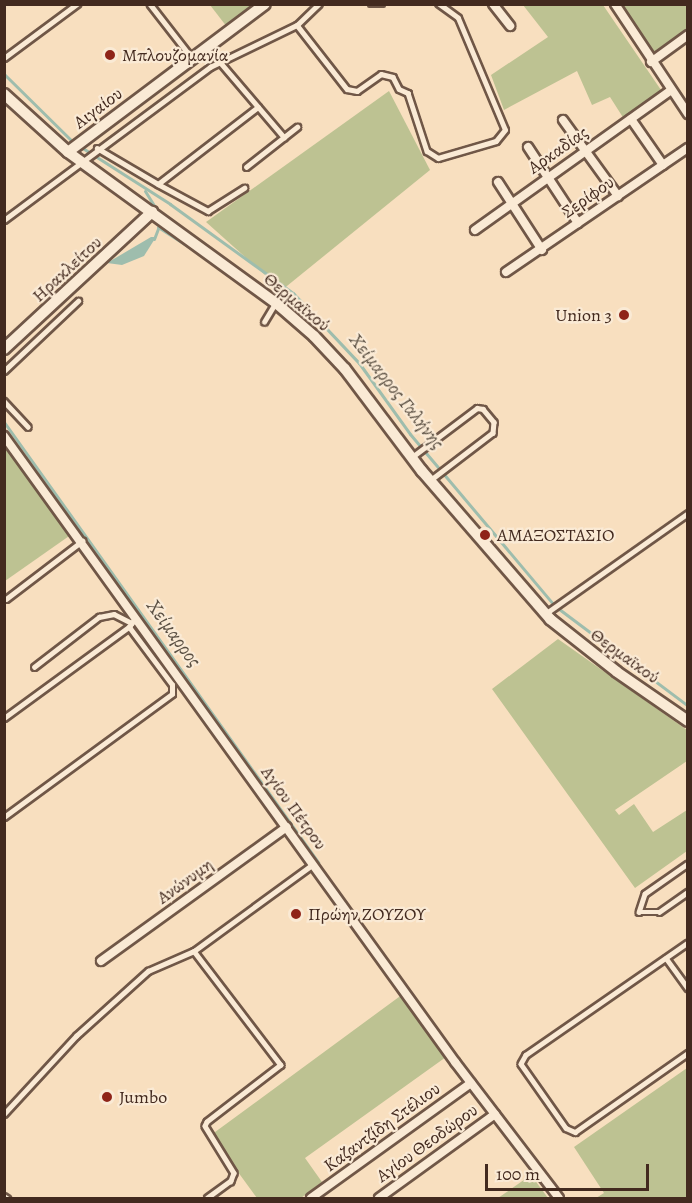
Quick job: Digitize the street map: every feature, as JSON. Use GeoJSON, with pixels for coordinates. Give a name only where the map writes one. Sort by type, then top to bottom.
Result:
{"type":"FeatureCollection","features":[{"type":"Feature","properties":{"kind":"street","name":"Αιγαίου"},"geometry":{"type":"LineString","coordinates":[[68,152],[265,4]]}},
{"type":"Feature","properties":{"kind":"street"},"geometry":{"type":"LineString","coordinates":[[493,4],[510,26]]}},
{"type":"Feature","properties":{"kind":"street"},"geometry":{"type":"LineString","coordinates":[[615,4],[687,114]]}},
{"type":"Feature","properties":{"kind":"street"},"geometry":{"type":"LineString","coordinates":[[651,62],[687,35]]}},
{"type":"Feature","properties":{"kind":"street","name":"Αρκαδίας"},"geometry":{"type":"LineString","coordinates":[[475,230],[670,91]]}},
{"type":"Feature","properties":{"kind":"street","name":"Θερμαϊκού"},"geometry":{"type":"LineString","coordinates":[[4,94],[68,152],[276,303],[336,358],[411,458],[545,614],[593,655],[687,721]]}},
{"type":"Feature","properties":{"kind":"street"},"geometry":{"type":"LineString","coordinates":[[631,119],[663,165]]}},
{"type":"Feature","properties":{"kind":"street"},"geometry":{"type":"LineString","coordinates":[[563,120],[618,196]]}},
{"type":"Feature","properties":{"kind":"street"},"geometry":{"type":"LineString","coordinates":[[528,147],[578,224]]}},
{"type":"Feature","properties":{"kind":"street","name":"Σερίφου"},"geometry":{"type":"LineString","coordinates":[[506,272],[542,250],[687,148]]}},
{"type":"Feature","properties":{"kind":"street"},"geometry":{"type":"LineString","coordinates":[[498,182],[510,205],[542,250]]}},
{"type":"Feature","properties":{"kind":"street","name":"Ηρακλείτου"},"geometry":{"type":"LineString","coordinates":[[4,350],[152,212]]}},
{"type":"Feature","properties":{"kind":"street","name":"Αγίου Πέτρου"},"geometry":{"type":"LineString","coordinates":[[4,436],[82,541],[132,622],[287,827],[471,1083],[559,1198]]}},
{"type":"Feature","properties":{"kind":"street","name":"Ανώνυμη"},"geometry":{"type":"LineString","coordinates":[[101,961],[287,827]]}},
{"type":"Feature","properties":{"kind":"street","name":"Καζαντζίδη Στέλιου"},"geometry":{"type":"LineString","coordinates":[[311,1198],[471,1083]]}},
{"type":"Feature","properties":{"kind":"street","name":"Αγίου Θεοδώρου"},"geometry":{"type":"LineString","coordinates":[[379,1198],[495,1114]]}},
{"type":"Feature","properties":{"kind":"lane"},"geometry":{"type":"LineString","coordinates":[[4,58],[77,4]]}},
{"type":"Feature","properties":{"kind":"lane"},"geometry":{"type":"LineString","coordinates":[[150,4],[192,58]]}},
{"type":"Feature","properties":{"kind":"lane"},"geometry":{"type":"LineString","coordinates":[[4,220],[98,148],[220,62],[297,25],[319,4]]}},
{"type":"Feature","properties":{"kind":"lane"},"geometry":{"type":"LineString","coordinates":[[371,4],[382,4]]}},
{"type":"Feature","properties":{"kind":"lane"},"geometry":{"type":"LineString","coordinates":[[297,25],[347,90],[357,91],[381,74],[393,77],[399,89],[408,93],[427,152],[438,158],[496,141],[505,130],[459,20],[439,4]]}},
{"type":"Feature","properties":{"kind":"lane"},"geometry":{"type":"LineString","coordinates":[[220,62],[284,137]]}},
{"type":"Feature","properties":{"kind":"lane"},"geometry":{"type":"LineString","coordinates":[[158,184],[258,107]]}},
{"type":"Feature","properties":{"kind":"lane"},"geometry":{"type":"LineString","coordinates":[[246,167],[297,127]]}},
{"type":"Feature","properties":{"kind":"lane"},"geometry":{"type":"LineString","coordinates":[[98,148],[208,211],[244,188]]}},
{"type":"Feature","properties":{"kind":"lane"},"geometry":{"type":"LineString","coordinates":[[4,371],[78,301]]}},
{"type":"Feature","properties":{"kind":"lane"},"geometry":{"type":"LineString","coordinates":[[264,322],[276,303]]}},
{"type":"Feature","properties":{"kind":"lane"},"geometry":{"type":"LineString","coordinates":[[4,401],[28,427]]}},
{"type":"Feature","properties":{"kind":"lane"},"geometry":{"type":"LineString","coordinates":[[411,458],[477,408],[483,409],[494,422],[493,434],[430,481]]}},
{"type":"Feature","properties":{"kind":"lane"},"geometry":{"type":"LineString","coordinates":[[545,614],[687,513]]}},
{"type":"Feature","properties":{"kind":"lane"},"geometry":{"type":"LineString","coordinates":[[6,599],[82,541]]}},
{"type":"Feature","properties":{"kind":"lane"},"geometry":{"type":"LineString","coordinates":[[4,817],[172,694],[172,685],[132,622],[114,615],[99,617],[34,667]]}},
{"type":"Feature","properties":{"kind":"lane"},"geometry":{"type":"LineString","coordinates":[[4,718],[132,622]]}},
{"type":"Feature","properties":{"kind":"lane"},"geometry":{"type":"LineString","coordinates":[[4,1114],[76,1036],[140,978],[155,966],[194,951],[314,864]]}},
{"type":"Feature","properties":{"kind":"lane"},"geometry":{"type":"LineString","coordinates":[[687,864],[645,894],[639,912],[659,912],[687,892]]}},
{"type":"Feature","properties":{"kind":"lane"},"geometry":{"type":"LineString","coordinates":[[687,943],[526,1054],[522,1067],[566,1128],[575,1132],[687,1053]]}},
{"type":"Feature","properties":{"kind":"lane"},"geometry":{"type":"LineString","coordinates":[[194,951],[281,1065],[207,1122],[205,1126],[234,1173],[231,1181],[208,1198]]}},
{"type":"Feature","properties":{"kind":"lane"},"geometry":{"type":"LineString","coordinates":[[666,958],[687,988]]}},
{"type":"Feature","properties":{"kind":"green space"},"geometry":{"type":"Polygon","coordinates":[[[210,5],[257,5],[227,27],[210,5]]]}},
{"type":"Feature","properties":{"kind":"green space"},"geometry":{"type":"Polygon","coordinates":[[[523,5],[603,5],[661,90],[624,119],[610,97],[592,105],[577,71],[504,110],[491,75],[548,37],[523,5]]]}},
{"type":"Feature","properties":{"kind":"green space"},"geometry":{"type":"Polygon","coordinates":[[[614,5],[687,5],[687,29],[652,56],[614,5]]]}},
{"type":"Feature","properties":{"kind":"green space"},"geometry":{"type":"Polygon","coordinates":[[[389,91],[430,170],[282,290],[206,222],[389,91]]]}},
{"type":"Feature","properties":{"kind":"green space"},"geometry":{"type":"Polygon","coordinates":[[[4,444],[72,534],[5,581],[4,581],[4,444]]]}},
{"type":"Feature","properties":{"kind":"green space"},"geometry":{"type":"Polygon","coordinates":[[[558,639],[687,730],[687,761],[615,810],[619,815],[634,804],[653,832],[687,810],[687,851],[635,888],[492,689],[558,639]]]}},
{"type":"Feature","properties":{"kind":"green space"},"geometry":{"type":"Polygon","coordinates":[[[403,994],[446,1057],[305,1158],[322,1182],[301,1198],[257,1198],[211,1135],[403,994]]]}},
{"type":"Feature","properties":{"kind":"green space"},"geometry":{"type":"Polygon","coordinates":[[[687,1068],[687,1198],[596,1198],[604,1193],[574,1147],[687,1068]]]}},
{"type":"Feature","properties":{"kind":"green space"},"geometry":{"type":"Polygon","coordinates":[[[531,1175],[548,1198],[498,1198],[531,1175]]]}},
{"type":"Feature","properties":{"kind":"shaded area"},"geometry":{"type":"Polygon","coordinates":[[[151,237],[156,237],[144,256],[122,265],[107,263],[151,237]]]}},
{"type":"Feature","properties":{"kind":"waterway","name":"Χείμαρρος Γαλήνης"},"geometry":{"type":"LineString","coordinates":[[4,74],[75,144]]}},
{"type":"Feature","properties":{"kind":"waterway","name":"Χείμαρρος Γαλήνης"},"geometry":{"type":"LineString","coordinates":[[81,147],[170,204],[293,293],[359,363],[410,434],[555,606],[688,706]]}},
{"type":"Feature","properties":{"kind":"waterway","name":"Χείμαρρος"},"geometry":{"type":"LineString","coordinates":[[145,191],[159,213]]}},
{"type":"Feature","properties":{"kind":"waterway","name":"Χείμαρρος"},"geometry":{"type":"LineString","coordinates":[[154,239],[159,226]]}},
{"type":"Feature","properties":{"kind":"waterway","name":"Χείμαρρος Γαλήνης"},"geometry":{"type":"LineString","coordinates":[[158,227],[194,250]]}},
{"type":"Feature","properties":{"kind":"waterway","name":"Χείμαρρος Γαλήνης"},"geometry":{"type":"LineString","coordinates":[[214,264],[247,288]]}},
{"type":"Feature","properties":{"kind":"waterway","name":"Χείμαρρος Γαλήνης"},"geometry":{"type":"LineString","coordinates":[[353,388],[369,409]]}},
{"type":"Feature","properties":{"kind":"waterway","name":"Χείμαρρος"},"geometry":{"type":"LineString","coordinates":[[4,422],[318,862]]}},
{"type":"Feature","properties":{"kind":"place","name":"Μπλουζομανία"},"geometry":{"type":"Point","coordinates":[110,55]}},
{"type":"Feature","properties":{"kind":"place","name":"Union 3"},"geometry":{"type":"Point","coordinates":[624,315]}},
{"type":"Feature","properties":{"kind":"place","name":"ΑΜΑΞΟΣΤΑΣΙΟ"},"geometry":{"type":"Point","coordinates":[485,535]}},
{"type":"Feature","properties":{"kind":"place","name":"Πρώην ΖΟΥΖΟΥ"},"geometry":{"type":"Point","coordinates":[296,914]}},
{"type":"Feature","properties":{"kind":"place","name":"Jumbo"},"geometry":{"type":"Point","coordinates":[107,1097]}}]}
